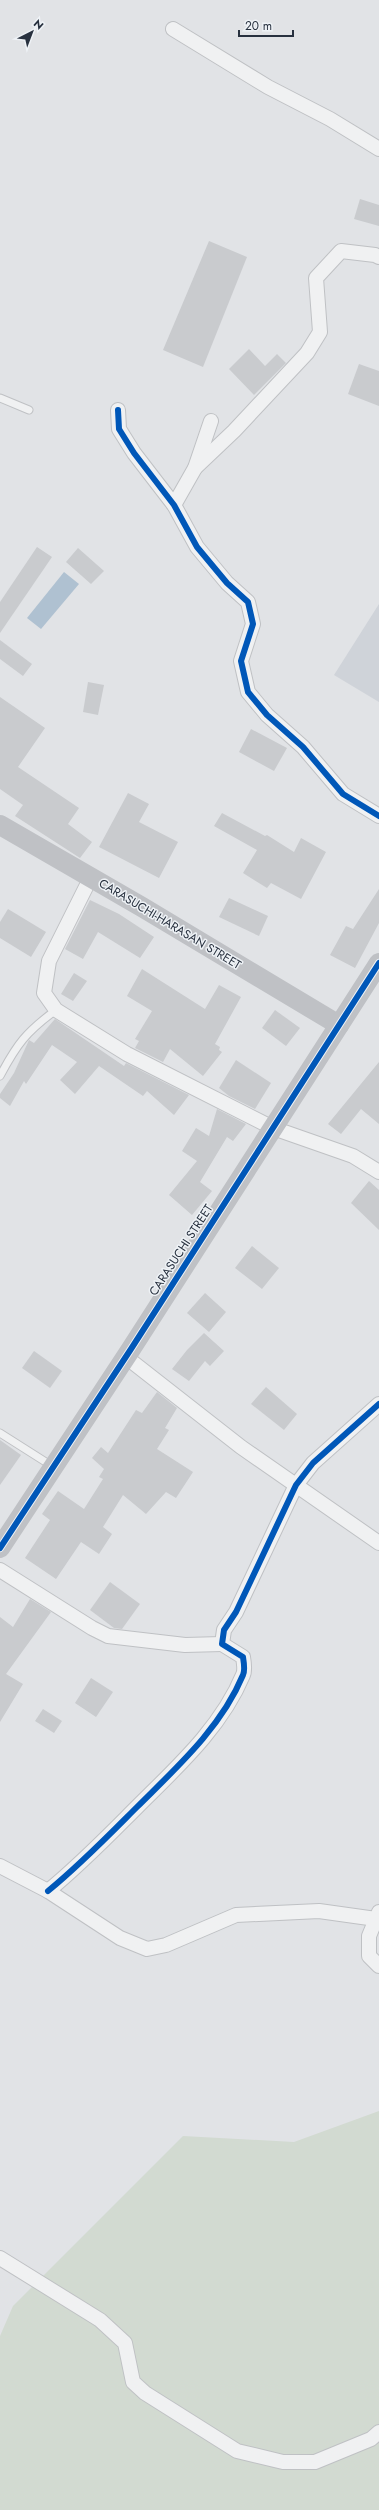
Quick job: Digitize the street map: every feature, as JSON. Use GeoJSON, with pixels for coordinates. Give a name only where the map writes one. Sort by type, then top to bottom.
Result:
{"type":"FeatureCollection","features":[{"type":"Feature","properties":{"kind":"street"},"geometry":{"type":"LineString","coordinates":[[173,29],[268,87],[330,119],[379,149]]}},
{"type":"Feature","properties":{"kind":"street"},"geometry":{"type":"LineString","coordinates":[[194,468],[234,431],[307,353],[320,332],[316,278],[341,251],[379,257]]}},
{"type":"Feature","properties":{"kind":"street"},"geometry":{"type":"LineString","coordinates":[[118,410],[120,429],[134,453],[174,505],[198,547],[227,583],[248,602],[253,624],[241,661],[248,692],[267,714],[303,747],[343,794],[379,816]]}},
{"type":"Feature","properties":{"kind":"street"},"geometry":{"type":"LineString","coordinates":[[174,505],[194,468],[210,421]]}},
{"type":"Feature","properties":{"kind":"street","name":"CARASUCHI-HARASAN STREET"},"geometry":{"type":"LineString","coordinates":[[0,825],[91,877],[339,1025]]}},
{"type":"Feature","properties":{"kind":"street"},"geometry":{"type":"LineString","coordinates":[[91,877],[49,961],[44,993],[56,1010],[104,1041],[273,1128],[353,1156],[379,1172]]}},
{"type":"Feature","properties":{"kind":"street","name":"CARASUCHI STREET"},"geometry":{"type":"LineString","coordinates":[[0,1548],[126,1357],[379,963]]}},
{"type":"Feature","properties":{"kind":"street"},"geometry":{"type":"LineString","coordinates":[[126,1357],[241,1447],[379,1543]]}},
{"type":"Feature","properties":{"kind":"street"},"geometry":{"type":"LineString","coordinates":[[222,1644],[224,1630],[236,1612],[296,1485],[313,1463],[379,1404]]}},
{"type":"Feature","properties":{"kind":"street"},"geometry":{"type":"LineString","coordinates":[[0,1570],[92,1628],[108,1636],[184,1646],[222,1644],[243,1658],[244,1674],[213,1728],[107,1838],[71,1872],[48,1891]]}},
{"type":"Feature","properties":{"kind":"street"},"geometry":{"type":"LineString","coordinates":[[0,1866],[48,1891],[120,1938],[147,1949],[166,1945],[236,1915],[319,1911],[377,1916],[369,1936],[369,1956],[379,1966]]}},
{"type":"Feature","properties":{"kind":"street"},"geometry":{"type":"LineString","coordinates":[[0,2258],[100,2320],[125,2343],[133,2382],[145,2393],[238,2451],[283,2462],[315,2462],[371,2439],[379,2432]]}},
{"type":"Feature","properties":{"kind":"lane"},"geometry":{"type":"LineString","coordinates":[[0,398],[29,410]]}},
{"type":"Feature","properties":{"kind":"lane"},"geometry":{"type":"LineString","coordinates":[[0,1076],[17,1045],[32,1028],[56,1010]]}},
{"type":"Feature","properties":{"kind":"lane"},"geometry":{"type":"LineString","coordinates":[[0,1433],[54,1467]]}},
{"type":"Feature","properties":{"kind":"shaded area"},"geometry":{"type":"Polygon","coordinates":[[[379,604],[379,702],[334,675],[379,604]]]}},
{"type":"Feature","properties":{"kind":"shaded area"},"geometry":{"type":"Polygon","coordinates":[[[379,2111],[379,2510],[0,2510],[0,2336],[13,2306],[183,2136],[294,2142],[379,2111]]]}},
{"type":"Feature","properties":{"kind":"water"},"geometry":{"type":"Polygon","coordinates":[[[64,572],[79,584],[41,629],[27,618],[64,572]]]}},
{"type":"Feature","properties":{"kind":"building"},"geometry":{"type":"Polygon","coordinates":[[[360,199],[379,205],[379,226],[354,219],[360,199]]]}},
{"type":"Feature","properties":{"kind":"building"},"geometry":{"type":"Polygon","coordinates":[[[209,241],[247,257],[203,367],[163,350],[209,241]]]}},
{"type":"Feature","properties":{"kind":"building"},"geometry":{"type":"Polygon","coordinates":[[[249,349],[265,366],[277,354],[286,363],[254,395],[229,369],[249,349]]]}},
{"type":"Feature","properties":{"kind":"building"},"geometry":{"type":"Polygon","coordinates":[[[359,364],[379,371],[379,406],[348,394],[359,364]]]}},
{"type":"Feature","properties":{"kind":"building"},"geometry":{"type":"Polygon","coordinates":[[[37,547],[52,557],[0,633],[0,602],[37,547]]]}},
{"type":"Feature","properties":{"kind":"building"},"geometry":{"type":"Polygon","coordinates":[[[78,548],[104,571],[91,584],[66,562],[78,548]]]}},
{"type":"Feature","properties":{"kind":"building"},"geometry":{"type":"Polygon","coordinates":[[[0,640],[32,664],[23,676],[0,659],[0,640]]]}},
{"type":"Feature","properties":{"kind":"building"},"geometry":{"type":"Polygon","coordinates":[[[88,682],[104,685],[98,715],[83,712],[88,682]]]}},
{"type":"Feature","properties":{"kind":"building"},"geometry":{"type":"Polygon","coordinates":[[[0,697],[45,728],[18,767],[79,808],[68,824],[92,842],[80,858],[15,816],[23,805],[0,789],[0,697]]]}},
{"type":"Feature","properties":{"kind":"building"},"geometry":{"type":"Polygon","coordinates":[[[251,729],[287,748],[274,771],[239,752],[251,729]]]}},
{"type":"Feature","properties":{"kind":"building"},"geometry":{"type":"Polygon","coordinates":[[[128,793],[149,804],[139,822],[178,842],[159,878],[99,847],[128,793]]]}},
{"type":"Feature","properties":{"kind":"building"},"geometry":{"type":"Polygon","coordinates":[[[222,813],[265,836],[267,835],[294,852],[301,838],[326,852],[301,899],[271,883],[267,888],[243,873],[257,850],[214,826],[222,813]]]}},
{"type":"Feature","properties":{"kind":"building"},"geometry":{"type":"Polygon","coordinates":[[[379,889],[379,923],[355,968],[330,955],[346,926],[353,929],[379,889]]]}},
{"type":"Feature","properties":{"kind":"building"},"geometry":{"type":"Polygon","coordinates":[[[229,898],[268,916],[259,936],[219,917],[229,898]]]}},
{"type":"Feature","properties":{"kind":"building"},"geometry":{"type":"Polygon","coordinates":[[[90,900],[119,914],[154,937],[140,958],[98,932],[83,959],[65,949],[90,900]]]}},
{"type":"Feature","properties":{"kind":"building"},"geometry":{"type":"Polygon","coordinates":[[[8,909],[46,932],[31,957],[0,938],[0,922],[8,909]]]}},
{"type":"Feature","properties":{"kind":"building"},"geometry":{"type":"Polygon","coordinates":[[[142,969],[205,1009],[219,985],[241,997],[215,1044],[220,1047],[219,1050],[222,1052],[203,1076],[170,1049],[163,1062],[135,1048],[139,1041],[135,1039],[152,1011],[127,996],[142,969]]]}},
{"type":"Feature","properties":{"kind":"building"},"geometry":{"type":"Polygon","coordinates":[[[74,973],[87,981],[73,1001],[61,994],[74,973]]]}},
{"type":"Feature","properties":{"kind":"building"},"geometry":{"type":"Polygon","coordinates":[[[275,1010],[300,1028],[286,1046],[262,1028],[275,1010]]]}},
{"type":"Feature","properties":{"kind":"building"},"geometry":{"type":"Polygon","coordinates":[[[55,1019],[124,1066],[126,1063],[189,1095],[174,1115],[147,1091],[143,1096],[99,1066],[75,1094],[60,1080],[77,1062],[52,1045],[26,1084],[24,1081],[10,1106],[0,1098],[0,1094],[14,1073],[29,1040],[34,1043],[55,1019]]]}},
{"type":"Feature","properties":{"kind":"building"},"geometry":{"type":"Polygon","coordinates":[[[236,1060],[271,1083],[255,1109],[229,1096],[219,1088],[236,1060]]]}},
{"type":"Feature","properties":{"kind":"building"},"geometry":{"type":"Polygon","coordinates":[[[379,1062],[379,1124],[361,1109],[341,1134],[328,1124],[379,1062]]]}},
{"type":"Feature","properties":{"kind":"building"},"geometry":{"type":"Polygon","coordinates":[[[217,1109],[246,1124],[233,1141],[227,1137],[200,1182],[212,1191],[192,1215],[169,1195],[197,1161],[182,1151],[196,1128],[209,1136],[217,1109]]]}},
{"type":"Feature","properties":{"kind":"building"},"geometry":{"type":"Polygon","coordinates":[[[369,1181],[379,1190],[379,1230],[351,1203],[369,1181]]]}},
{"type":"Feature","properties":{"kind":"building"},"geometry":{"type":"Polygon","coordinates":[[[252,1246],[279,1268],[262,1289],[235,1268],[252,1246]]]}},
{"type":"Feature","properties":{"kind":"building"},"geometry":{"type":"Polygon","coordinates":[[[205,1293],[226,1312],[209,1332],[187,1313],[205,1293]]]}},
{"type":"Feature","properties":{"kind":"building"},"geometry":{"type":"Polygon","coordinates":[[[204,1333],[224,1351],[210,1366],[205,1361],[189,1381],[172,1369],[187,1350],[204,1333]]]}},
{"type":"Feature","properties":{"kind":"building"},"geometry":{"type":"Polygon","coordinates":[[[34,1351],[62,1371],[50,1388],[22,1368],[34,1351]]]}},
{"type":"Feature","properties":{"kind":"building"},"geometry":{"type":"Polygon","coordinates":[[[266,1387],[297,1414],[284,1430],[251,1404],[266,1387]]]}},
{"type":"Feature","properties":{"kind":"building"},"geometry":{"type":"Polygon","coordinates":[[[157,1392],[177,1408],[165,1428],[169,1430],[157,1449],[193,1472],[176,1498],[166,1492],[146,1514],[123,1495],[103,1527],[112,1534],[99,1554],[81,1542],[56,1579],[25,1558],[50,1520],[42,1514],[58,1491],[84,1509],[103,1479],[99,1477],[104,1469],[92,1458],[101,1447],[108,1453],[136,1410],[142,1413],[157,1392]]]}},
{"type":"Feature","properties":{"kind":"building"},"geometry":{"type":"Polygon","coordinates":[[[0,1440],[21,1455],[0,1485],[0,1440]]]}},
{"type":"Feature","properties":{"kind":"building"},"geometry":{"type":"Polygon","coordinates":[[[110,1582],[140,1604],[122,1629],[114,1628],[90,1610],[110,1582]]]}},
{"type":"Feature","properties":{"kind":"building"},"geometry":{"type":"Polygon","coordinates":[[[30,1599],[51,1612],[6,1674],[23,1684],[0,1722],[0,1617],[13,1627],[30,1599]]]}},
{"type":"Feature","properties":{"kind":"building"},"geometry":{"type":"Polygon","coordinates":[[[91,1678],[113,1692],[96,1717],[75,1703],[91,1678]]]}},
{"type":"Feature","properties":{"kind":"building"},"geometry":{"type":"Polygon","coordinates":[[[43,1709],[62,1721],[54,1733],[35,1721],[43,1709]]]}},
{"type":"Feature","properties":{"kind":"cycle path"},"geometry":{"type":"LineString","coordinates":[[118,410],[119,429],[134,453],[174,505],[197,547],[227,583],[248,602],[253,624],[241,661],[248,692],[267,715],[303,747],[343,794],[379,816]]}},
{"type":"Feature","properties":{"kind":"cycle path"},"geometry":{"type":"LineString","coordinates":[[0,1548],[131,1349],[379,963]]}},
{"type":"Feature","properties":{"kind":"cycle path"},"geometry":{"type":"LineString","coordinates":[[48,1891],[94,1850],[182,1762],[210,1730],[223,1712],[234,1694],[243,1675],[244,1669],[243,1657],[222,1644],[224,1630],[236,1612],[296,1485],[313,1463],[379,1404]]}}]}
